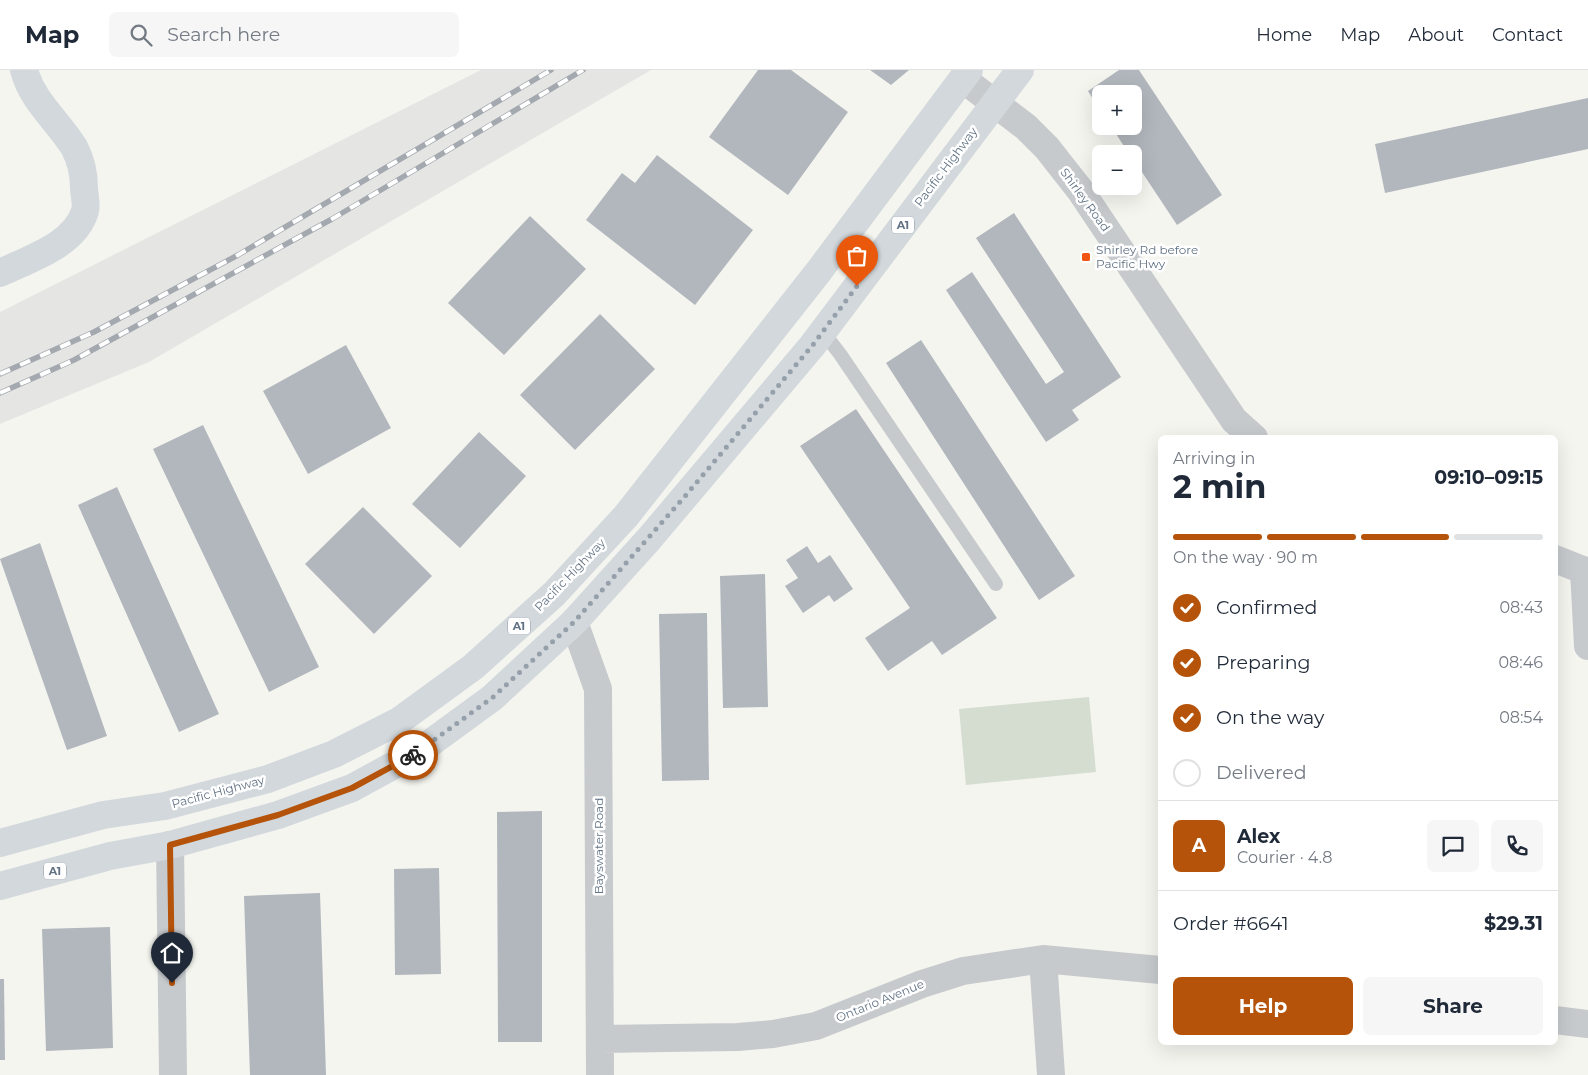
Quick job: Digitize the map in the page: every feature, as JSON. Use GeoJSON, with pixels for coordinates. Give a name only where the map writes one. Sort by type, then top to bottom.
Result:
{"type":"FeatureCollection","features":[{"type":"Feature","properties":{"kind":"main road"},"geometry":{"type":"LineString","coordinates":[[0,273],[47,250],[72,232],[85,210],[84,172],[74,148],[38,100],[27,80],[24,70]]}},
{"type":"Feature","properties":{"kind":"main road","name":"Pacific Highway"},"geometry":{"type":"LineString","coordinates":[[0,886],[110,856],[170,845],[288,812],[352,788],[418,752],[492,698],[574,622],[655,532],[823,332],[1020,70]]}},
{"type":"Feature","properties":{"kind":"main road","name":"Pacific Highway"},"geometry":{"type":"LineString","coordinates":[[0,843],[103,815],[165,806],[276,776],[334,754],[399,721],[473,668],[554,594],[626,516],[819,271],[966,74]]}},
{"type":"Feature","properties":{"kind":"street","name":"Shirley Road"},"geometry":{"type":"LineString","coordinates":[[966,74],[994,103],[1022,123],[1047,148],[1080,190],[1234,420],[1251,435]]}},
{"type":"Feature","properties":{"kind":"street"},"geometry":{"type":"LineString","coordinates":[[1558,560],[1586,571],[1588,646]]}},
{"type":"Feature","properties":{"kind":"street","name":"Bayswater Road"},"geometry":{"type":"LineString","coordinates":[[574,622],[598,689],[600,1075]]}},
{"type":"Feature","properties":{"kind":"street"},"geometry":{"type":"LineString","coordinates":[[170,845],[173,1075]]}},
{"type":"Feature","properties":{"kind":"street"},"geometry":{"type":"LineString","coordinates":[[1044,959],[1051,1075]]}},
{"type":"Feature","properties":{"kind":"street","name":"Ontario Avenue"},"geometry":{"type":"LineString","coordinates":[[600,1039],[738,1037],[816,1026],[906,989],[963,971],[1044,959],[1158,970]]}},
{"type":"Feature","properties":{"kind":"street"},"geometry":{"type":"LineString","coordinates":[[1558,1020],[1588,1024]]}},
{"type":"Feature","properties":{"kind":"lane"},"geometry":{"type":"LineString","coordinates":[[823,332],[846,362],[996,584]]}},
{"type":"Feature","properties":{"kind":"shaded area"},"geometry":{"type":"Polygon","coordinates":[[[481,70],[651,70],[149,362],[0,424],[0,312],[481,70]]]}},
{"type":"Feature","properties":{"kind":"shaded area"},"geometry":{"type":"Polygon","coordinates":[[[1089,697],[1096,772],[966,785],[959,709],[1089,697]]]}},
{"type":"Feature","properties":{"kind":"building"},"geometry":{"type":"Polygon","coordinates":[[[758,70],[791,70],[848,112],[788,195],[709,137],[758,70]]]}},
{"type":"Feature","properties":{"kind":"building"},"geometry":{"type":"Polygon","coordinates":[[[870,70],[909,70],[891,85],[870,70]]]}},
{"type":"Feature","properties":{"kind":"building"},"geometry":{"type":"Polygon","coordinates":[[[1119,70],[1139,70],[1222,195],[1177,225],[1142,172],[1142,145],[1123,145],[1117,135],[1142,135],[1142,85],[1097,85],[1119,70]]]}},
{"type":"Feature","properties":{"kind":"building"},"geometry":{"type":"Polygon","coordinates":[[[1092,88],[1092,97],[1088,91],[1092,88]]]}},
{"type":"Feature","properties":{"kind":"building"},"geometry":{"type":"Polygon","coordinates":[[[1588,98],[1588,149],[1385,193],[1375,144],[1588,98]]]}},
{"type":"Feature","properties":{"kind":"building"},"geometry":{"type":"Polygon","coordinates":[[[657,155],[753,230],[695,305],[586,220],[622,173],[635,183],[657,155]]]}},
{"type":"Feature","properties":{"kind":"building"},"geometry":{"type":"Polygon","coordinates":[[[1014,213],[1121,377],[1072,410],[1079,420],[1046,442],[946,290],[972,272],[1046,384],[1064,372],[976,238],[1014,213]]]}},
{"type":"Feature","properties":{"kind":"building"},"geometry":{"type":"Polygon","coordinates":[[[530,216],[586,269],[504,355],[448,303],[530,216]]]}},
{"type":"Feature","properties":{"kind":"building"},"geometry":{"type":"Polygon","coordinates":[[[600,314],[655,369],[575,450],[520,395],[600,314]]]}},
{"type":"Feature","properties":{"kind":"building"},"geometry":{"type":"Polygon","coordinates":[[[921,340],[1075,576],[1039,600],[886,363],[921,340]]]}},
{"type":"Feature","properties":{"kind":"building"},"geometry":{"type":"Polygon","coordinates":[[[346,345],[391,428],[308,474],[263,391],[346,345]]]}},
{"type":"Feature","properties":{"kind":"building"},"geometry":{"type":"Polygon","coordinates":[[[856,409],[997,618],[942,655],[932,641],[888,671],[865,638],[910,608],[800,446],[856,409]]]}},
{"type":"Feature","properties":{"kind":"building"},"geometry":{"type":"Polygon","coordinates":[[[203,425],[319,667],[269,692],[153,449],[203,425]]]}},
{"type":"Feature","properties":{"kind":"building"},"geometry":{"type":"Polygon","coordinates":[[[479,432],[526,476],[460,548],[412,504],[479,432]]]}},
{"type":"Feature","properties":{"kind":"building"},"geometry":{"type":"Polygon","coordinates":[[[117,487],[219,714],[179,732],[78,505],[117,487]]]}},
{"type":"Feature","properties":{"kind":"building"},"geometry":{"type":"Polygon","coordinates":[[[363,507],[432,576],[374,634],[305,564],[363,507]]]}},
{"type":"Feature","properties":{"kind":"building"},"geometry":{"type":"Polygon","coordinates":[[[40,543],[107,736],[67,750],[0,559],[40,543]]]}},
{"type":"Feature","properties":{"kind":"building"},"geometry":{"type":"Polygon","coordinates":[[[807,546],[818,563],[830,555],[853,589],[834,602],[829,595],[803,613],[785,586],[798,578],[786,560],[807,546]]]}},
{"type":"Feature","properties":{"kind":"building"},"geometry":{"type":"Polygon","coordinates":[[[765,574],[768,707],[723,708],[720,576],[765,574]]]}},
{"type":"Feature","properties":{"kind":"building"},"geometry":{"type":"Polygon","coordinates":[[[707,613],[709,780],[662,781],[659,614],[707,613]]]}},
{"type":"Feature","properties":{"kind":"building"},"geometry":{"type":"Polygon","coordinates":[[[542,811],[542,1042],[498,1042],[497,812],[542,811]]]}},
{"type":"Feature","properties":{"kind":"building"},"geometry":{"type":"Polygon","coordinates":[[[439,868],[441,974],[395,975],[394,869],[439,868]]]}},
{"type":"Feature","properties":{"kind":"building"},"geometry":{"type":"Polygon","coordinates":[[[320,893],[326,1075],[250,1075],[244,896],[320,893]]]}},
{"type":"Feature","properties":{"kind":"building"},"geometry":{"type":"Polygon","coordinates":[[[110,927],[113,1048],[46,1051],[42,929],[110,927]]]}},
{"type":"Feature","properties":{"kind":"building"},"geometry":{"type":"Polygon","coordinates":[[[0,979],[4,979],[5,1060],[0,1060],[0,979]]]}},
{"type":"Feature","properties":{"kind":"railway"},"geometry":{"type":"LineString","coordinates":[[0,374],[94,332],[238,255],[551,70]]}},
{"type":"Feature","properties":{"kind":"railway"},"geometry":{"type":"LineString","coordinates":[[0,393],[74,360],[332,219],[583,70]]}},
{"type":"Feature","properties":{"kind":"way so far"},"geometry":{"type":"LineString","coordinates":[[413,755],[492,698],[574,622],[686,495],[812,346],[857,286]]}},
{"type":"Feature","properties":{"kind":"place","name":"Shirley Rd before Pacific Hwy"},"geometry":{"type":"Point","coordinates":[1086,257]}},
{"type":"Feature","properties":{"kind":"route"},"geometry":{"type":"LineString","coordinates":[[172,983],[170,845],[278,815],[352,788],[413,755]]}}]}
